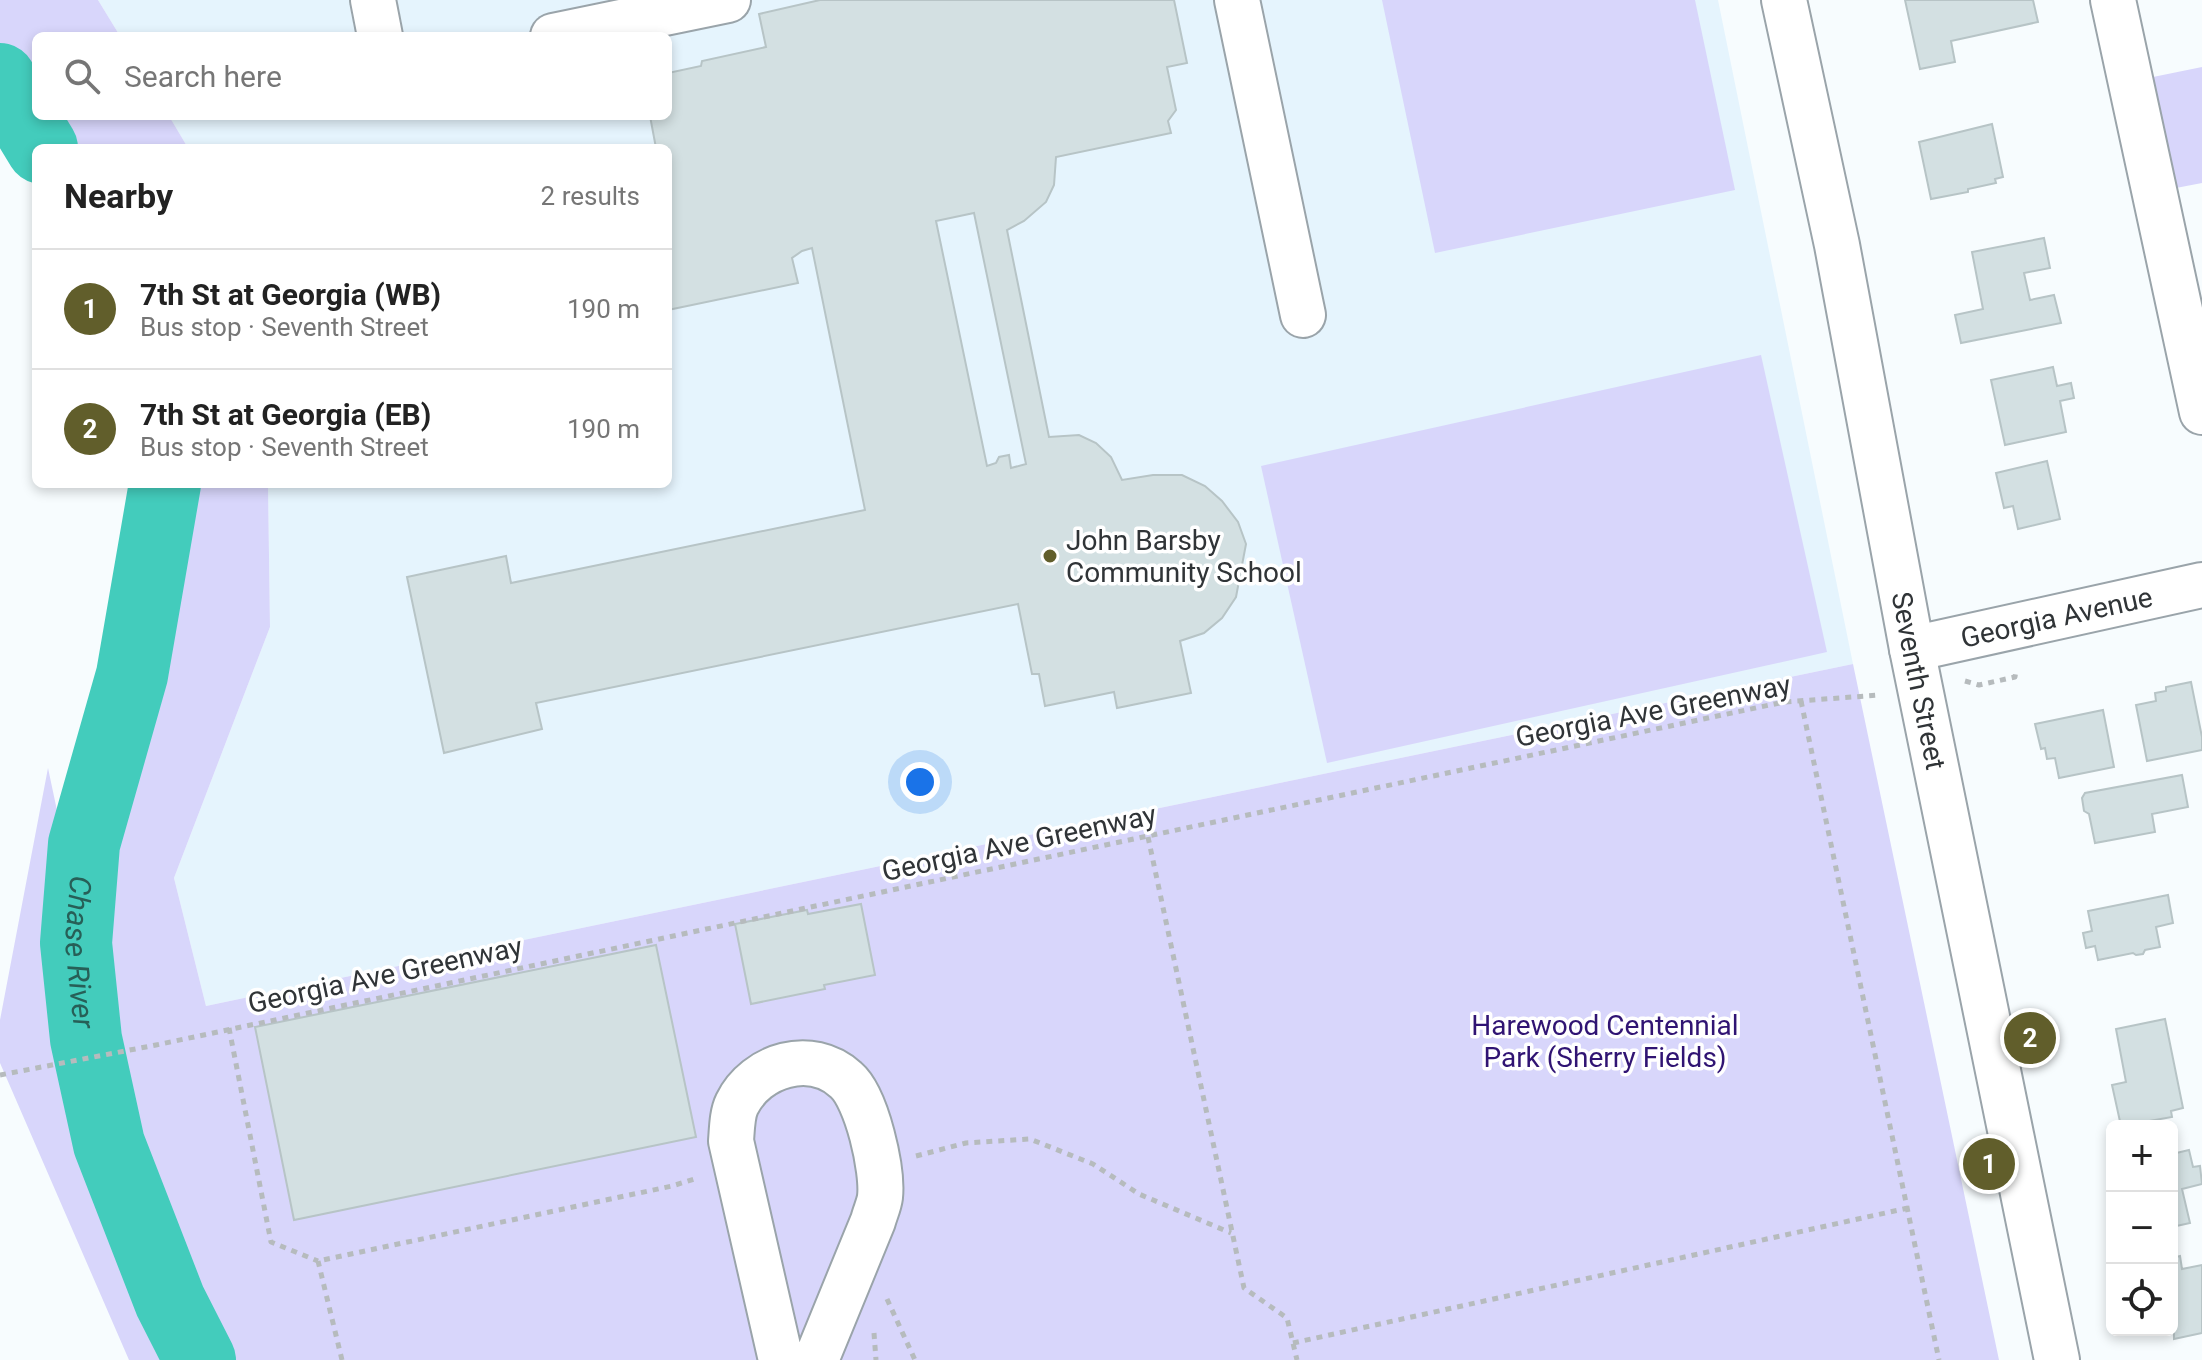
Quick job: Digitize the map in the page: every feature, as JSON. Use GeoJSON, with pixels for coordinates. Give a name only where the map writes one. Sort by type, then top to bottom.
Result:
{"type":"FeatureCollection","features":[{"type":"Feature","properties":{"kind":"street"},"geometry":{"type":"LineString","coordinates":[[373,0],[379,32]]}},
{"type":"Feature","properties":{"kind":"street"},"geometry":{"type":"LineString","coordinates":[[572,32],[728,0]]}},
{"type":"Feature","properties":{"kind":"street"},"geometry":{"type":"LineString","coordinates":[[1237,0],[1303,315]]}},
{"type":"Feature","properties":{"kind":"street","name":"Seventh Street"},"geometry":{"type":"LineString","coordinates":[[1784,0],[1837,245],[1912,649],[2057,1360]]}},
{"type":"Feature","properties":{"kind":"street"},"geometry":{"type":"LineString","coordinates":[[2113,0],[2202,412]]}},
{"type":"Feature","properties":{"kind":"street","name":"Georgia Avenue"},"geometry":{"type":"LineString","coordinates":[[1912,649],[2202,585]]}},
{"type":"Feature","properties":{"kind":"street"},"geometry":{"type":"LineString","coordinates":[[781,1360],[731,1141],[735,1107],[752,1081],[780,1065],[817,1064],[847,1080],[862,1104],[878,1169],[880,1197],[816,1360]]}},
{"type":"Feature","properties":{"kind":"path","name":"Georgia Ave Greenway"},"geometry":{"type":"LineString","coordinates":[[0,1075],[156,1045],[1784,702],[1892,694]]}},
{"type":"Feature","properties":{"kind":"path"},"geometry":{"type":"LineString","coordinates":[[1801,701],[1939,1360]]}},
{"type":"Feature","properties":{"kind":"path"},"geometry":{"type":"LineString","coordinates":[[1148,837],[1244,1288],[1287,1318],[1297,1360]]}},
{"type":"Feature","properties":{"kind":"path"},"geometry":{"type":"LineString","coordinates":[[229,1028],[271,1242],[318,1261],[672,1186],[708,1174]]}},
{"type":"Feature","properties":{"kind":"path"},"geometry":{"type":"LineString","coordinates":[[914,1156],[966,1143],[1030,1139],[1093,1164],[1139,1194],[1232,1233]]}},
{"type":"Feature","properties":{"kind":"path"},"geometry":{"type":"LineString","coordinates":[[1293,1343],[1908,1208]]}},
{"type":"Feature","properties":{"kind":"path"},"geometry":{"type":"LineString","coordinates":[[318,1261],[342,1360]]}},
{"type":"Feature","properties":{"kind":"path"},"geometry":{"type":"LineString","coordinates":[[883,1290],[915,1360]]}},
{"type":"Feature","properties":{"kind":"shaded area","name":"John Barsby Community School"},"geometry":{"type":"Polygon","coordinates":[[[98,0],[1718,0],[1853,664],[206,1006],[174,878],[270,627],[268,488],[672,488],[672,144],[186,144],[171,120],[672,120],[672,32],[118,32],[98,0]]]}},
{"type":"Feature","properties":{"kind":"green space"},"geometry":{"type":"Polygon","coordinates":[[[0,0],[98,0],[118,32],[32,32],[32,104],[0,68],[0,0]]]}},
{"type":"Feature","properties":{"kind":"green space"},"geometry":{"type":"Polygon","coordinates":[[[1382,0],[1695,0],[1735,190],[1435,253],[1382,0]]]}},
{"type":"Feature","properties":{"kind":"green space"},"geometry":{"type":"Polygon","coordinates":[[[2202,67],[2202,183],[2176,188],[2153,77],[2202,67]]]}},
{"type":"Feature","properties":{"kind":"green space"},"geometry":{"type":"Polygon","coordinates":[[[45,120],[171,120],[186,144],[65,144],[45,120]]]}},
{"type":"Feature","properties":{"kind":"green space"},"geometry":{"type":"Polygon","coordinates":[[[1761,355],[1827,652],[1327,763],[1261,466],[1761,355]]]}},
{"type":"Feature","properties":{"kind":"green space","name":"Harewood Centennial Park (Sherry Fields)"},"geometry":{"type":"Polygon","coordinates":[[[157,488],[268,488],[270,627],[174,878],[206,1006],[1853,664],[1999,1360],[129,1360],[0,1063],[0,1020],[48,768],[66,853],[97,742],[98,714],[144,574],[152,538],[157,488]]]}},
{"type":"Feature","properties":{"kind":"building"},"geometry":{"type":"Polygon","coordinates":[[[820,0],[1174,0],[1187,63],[1167,67],[1176,110],[1168,121],[1171,133],[1056,157],[1054,185],[1046,202],[1024,221],[1007,230],[1049,437],[1079,435],[1096,443],[1111,457],[1122,480],[1153,475],[1182,475],[1205,486],[1238,522],[1246,544],[1236,597],[1222,618],[1204,633],[1180,641],[1191,693],[1117,708],[1114,692],[1045,706],[1039,674],[1032,674],[1018,604],[536,703],[542,729],[444,753],[407,577],[506,556],[511,583],[865,510],[812,248],[792,258],[798,283],[672,309],[672,144],[655,144],[651,120],[672,120],[672,72],[701,66],[702,61],[766,47],[759,14],[820,0]],[[974,213],[936,221],[987,466],[996,463],[999,457],[1009,455],[1011,468],[1026,464],[974,213]]]}},
{"type":"Feature","properties":{"kind":"building"},"geometry":{"type":"Polygon","coordinates":[[[1905,0],[2033,0],[2038,22],[1951,41],[1955,62],[1920,69],[1905,0]]]}},
{"type":"Feature","properties":{"kind":"building"},"geometry":{"type":"Polygon","coordinates":[[[1992,124],[2003,177],[1995,179],[1996,183],[1968,189],[1968,192],[1931,199],[1919,142],[1992,124]]]}},
{"type":"Feature","properties":{"kind":"building"},"geometry":{"type":"Polygon","coordinates":[[[2044,238],[2050,268],[2024,273],[2030,300],[2054,295],[2061,323],[1961,343],[1955,315],[1983,309],[1972,252],[2044,238]]]}},
{"type":"Feature","properties":{"kind":"building"},"geometry":{"type":"Polygon","coordinates":[[[2053,367],[2057,386],[2071,383],[2074,398],[2060,401],[2066,432],[2005,445],[1991,380],[2053,367]]]}},
{"type":"Feature","properties":{"kind":"building"},"geometry":{"type":"Polygon","coordinates":[[[2047,461],[2060,519],[2018,529],[2013,506],[2004,508],[1996,473],[2047,461]]]}},
{"type":"Feature","properties":{"kind":"building"},"geometry":{"type":"Polygon","coordinates":[[[2191,682],[2202,750],[2147,761],[2136,705],[2156,701],[2155,693],[2166,691],[2166,687],[2191,682]]]}},
{"type":"Feature","properties":{"kind":"building"},"geometry":{"type":"Polygon","coordinates":[[[2103,710],[2114,767],[2059,778],[2055,758],[2047,759],[2045,748],[2041,749],[2035,724],[2103,710]]]}},
{"type":"Feature","properties":{"kind":"building"},"geometry":{"type":"Polygon","coordinates":[[[2182,775],[2188,807],[2152,814],[2155,832],[2095,843],[2089,814],[2084,811],[2082,798],[2085,793],[2182,775]]]}},
{"type":"Feature","properties":{"kind":"building"},"geometry":{"type":"Polygon","coordinates":[[[2168,895],[2173,923],[2156,927],[2160,947],[2145,950],[2143,954],[2098,960],[2095,946],[2086,948],[2083,933],[2092,931],[2088,911],[2168,895]]]}},
{"type":"Feature","properties":{"kind":"building"},"geometry":{"type":"Polygon","coordinates":[[[861,904],[875,975],[751,1004],[735,924],[807,910],[808,914],[861,904]]]}},
{"type":"Feature","properties":{"kind":"building"},"geometry":{"type":"Polygon","coordinates":[[[656,945],[696,1137],[294,1220],[255,1027],[656,945]]]}},
{"type":"Feature","properties":{"kind":"building"},"geometry":{"type":"Polygon","coordinates":[[[2165,1019],[2183,1108],[2171,1111],[2172,1117],[2120,1120],[2112,1085],[2126,1082],[2116,1029],[2165,1019]]]}},
{"type":"Feature","properties":{"kind":"building"},"geometry":{"type":"Polygon","coordinates":[[[2189,1150],[2193,1167],[2200,1166],[2202,1184],[2182,1189],[2190,1223],[2178,1226],[2178,1192],[2178,1153],[2189,1150]]]}},
{"type":"Feature","properties":{"kind":"building"},"geometry":{"type":"Polygon","coordinates":[[[2178,1256],[2182,1269],[2202,1265],[2202,1333],[2174,1339],[2174,1336],[2178,1336],[2178,1256]]]}},
{"type":"Feature","properties":{"kind":"waterway","name":"Chase River"},"geometry":{"type":"LineString","coordinates":[[0,79],[40,144]]}},
{"type":"Feature","properties":{"kind":"waterway","name":"Chase River"},"geometry":{"type":"LineString","coordinates":[[164,488],[132,675],[84,844],[76,943],[86,1039],[109,1144],[170,1301],[200,1360]]}},
{"type":"Feature","properties":{"kind":"place","name":"John Barsby Community School"},"geometry":{"type":"Point","coordinates":[1050,556]}},
{"type":"Feature","properties":{"kind":"place","name":"7th St at Georgia (EB)"},"geometry":{"type":"Point","coordinates":[2030,1038]}},
{"type":"Feature","properties":{"kind":"place","name":"7th St at Georgia (WB)"},"geometry":{"type":"Point","coordinates":[1989,1164]}}]}
